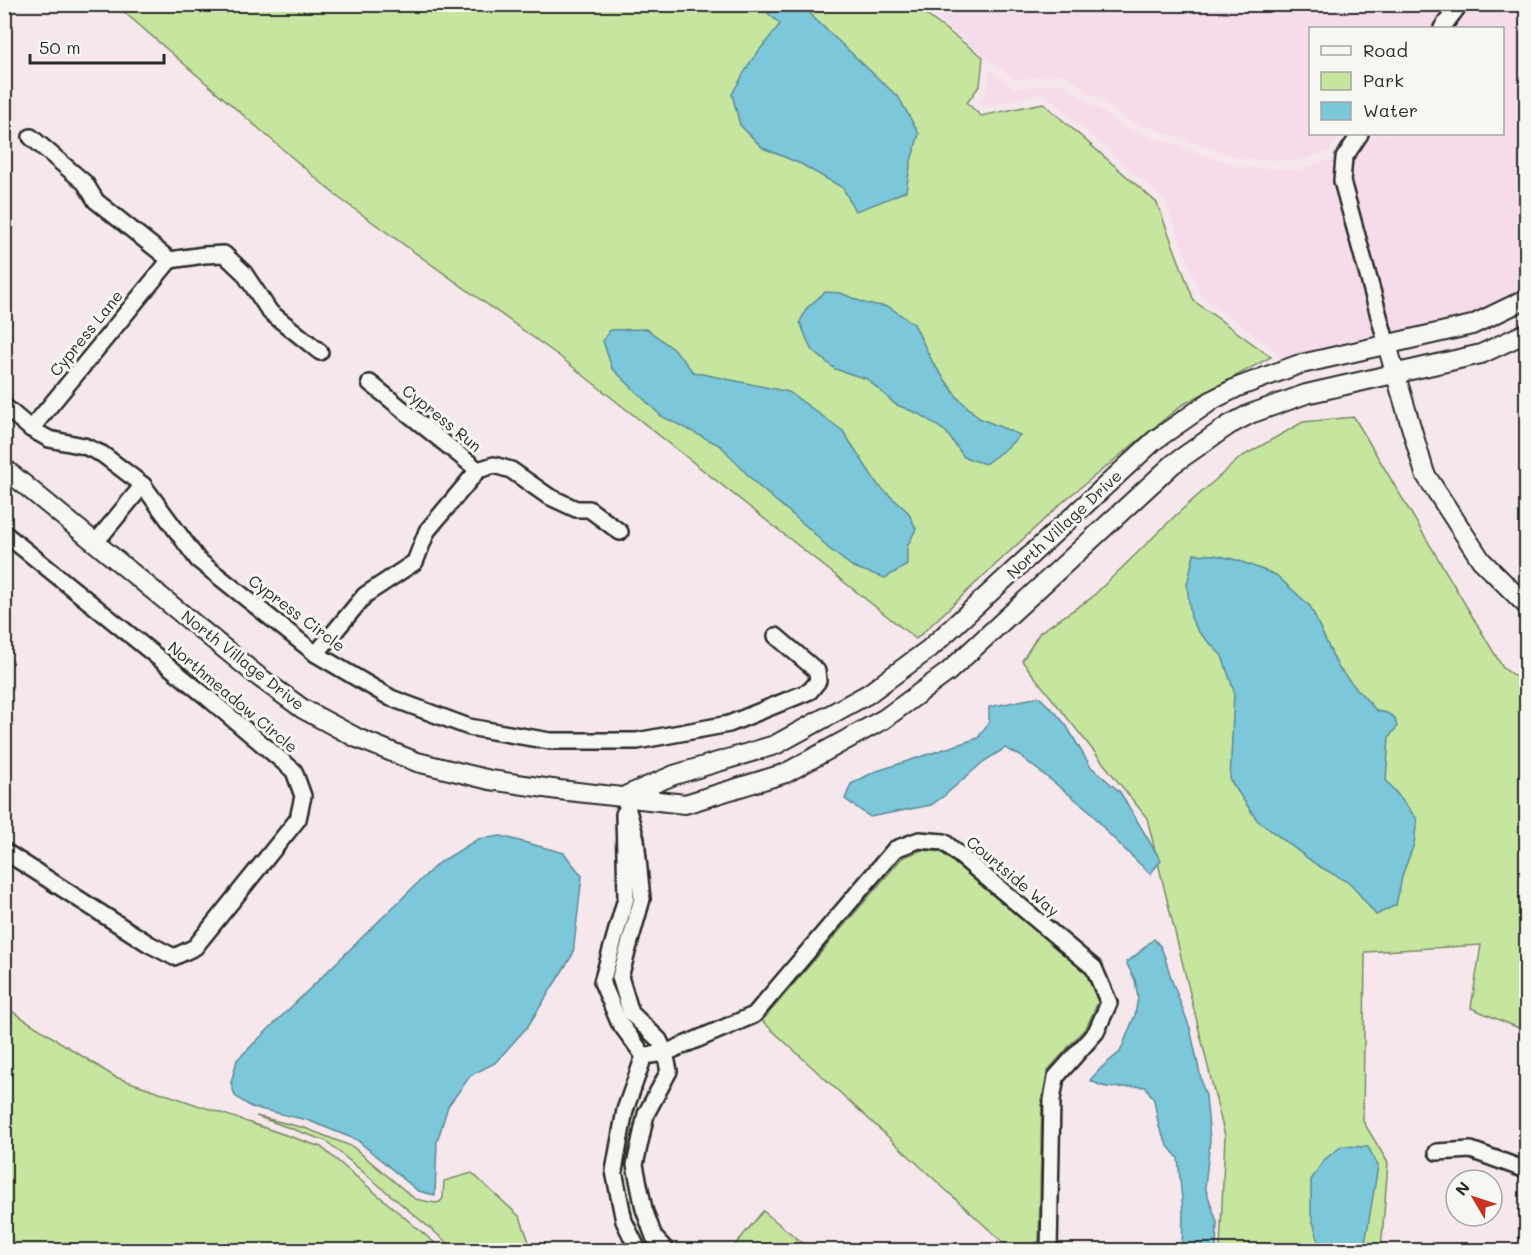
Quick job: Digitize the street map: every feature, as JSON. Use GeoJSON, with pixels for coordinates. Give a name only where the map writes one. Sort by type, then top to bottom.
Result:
{"type":"FeatureCollection","features":[{"type":"Feature","properties":{"kind":"street"},"geometry":{"type":"LineString","coordinates":[[1443,27],[1460,4]]}},
{"type":"Feature","properties":{"kind":"street"},"geometry":{"type":"LineString","coordinates":[[1359,135],[1344,158],[1342,181],[1425,474],[1481,560],[1527,605]]}},
{"type":"Feature","properties":{"kind":"street"},"geometry":{"type":"LineString","coordinates":[[31,137],[85,183],[96,201],[170,260],[224,254],[244,273],[270,312],[320,352]]}},
{"type":"Feature","properties":{"kind":"street","name":"Cypress Lane"},"geometry":{"type":"LineString","coordinates":[[31,429],[170,260]]}},
{"type":"Feature","properties":{"kind":"street","name":"North Village Drive"},"geometry":{"type":"LineString","coordinates":[[624,796],[674,776],[775,745],[868,694],[929,649],[1155,440],[1214,399],[1238,387],[1297,365],[1472,325],[1527,299]]}},
{"type":"Feature","properties":{"kind":"street","name":"North Village Drive"},"geometry":{"type":"LineString","coordinates":[[4,468],[259,677],[303,709],[357,738],[417,762],[490,780],[685,804],[786,773],[884,719],[948,672],[1173,464],[1229,425],[1250,414],[1306,394],[1481,354],[1527,333]]}},
{"type":"Feature","properties":{"kind":"street","name":"Cypress Run"},"geometry":{"type":"LineString","coordinates":[[370,383],[478,470],[494,465],[511,470],[548,496],[576,509],[589,509],[620,532]]}},
{"type":"Feature","properties":{"kind":"street","name":"Cypress Circle"},"geometry":{"type":"LineString","coordinates":[[4,406],[31,429],[49,439],[84,446],[102,454],[143,485],[198,560],[316,654],[391,698],[469,727],[550,741],[637,741],[729,724],[810,691],[818,681],[817,671],[776,636]]}},
{"type":"Feature","properties":{"kind":"street"},"geometry":{"type":"LineString","coordinates":[[316,654],[365,595],[415,562],[427,531],[478,470]]}},
{"type":"Feature","properties":{"kind":"street"},"geometry":{"type":"LineString","coordinates":[[96,542],[143,485]]}},
{"type":"Feature","properties":{"kind":"street","name":"Northmeadow Circle"},"geometry":{"type":"LineString","coordinates":[[4,533],[208,698],[294,771],[303,796],[298,819],[284,837],[195,947],[174,957],[149,944],[4,851]]}},
{"type":"Feature","properties":{"kind":"street"},"geometry":{"type":"LineString","coordinates":[[624,796],[636,838],[642,898],[620,977],[631,1013],[659,1040],[669,1071],[646,1114],[634,1166],[644,1209],[654,1237],[666,1251]]}},
{"type":"Feature","properties":{"kind":"street"},"geometry":{"type":"LineString","coordinates":[[624,796],[626,898],[602,982],[619,1022],[644,1056],[626,1110],[614,1172],[624,1221],[638,1251]]}},
{"type":"Feature","properties":{"kind":"street","name":"Courtside Way"},"geometry":{"type":"LineString","coordinates":[[644,1056],[665,1053],[754,1015],[895,849],[919,840],[944,842],[1094,968],[1109,1003],[1095,1032],[1056,1077],[1052,1100],[1047,1250]]}},
{"type":"Feature","properties":{"kind":"street"},"geometry":{"type":"LineString","coordinates":[[1437,1152],[1471,1150],[1527,1170]]}},
{"type":"Feature","properties":{"kind":"shaded area"},"geometry":{"type":"Polygon","coordinates":[[[921,5],[1449,5],[1431,27],[1309,27],[1309,135],[1342,135],[1329,151],[1298,161],[1242,159],[1127,120],[1064,74],[1015,80],[921,5]]]}},
{"type":"Feature","properties":{"kind":"shaded area"},"geometry":{"type":"Polygon","coordinates":[[[1473,5],[1526,5],[1526,287],[1467,316],[1394,334],[1352,181],[1354,162],[1372,135],[1504,135],[1504,27],[1456,27],[1473,5]]]}},
{"type":"Feature","properties":{"kind":"shaded area"},"geometry":{"type":"Polygon","coordinates":[[[990,70],[1014,88],[1062,83],[1125,128],[1240,167],[1299,170],[1334,158],[1332,182],[1374,338],[1279,361],[1276,351],[1201,296],[1164,199],[1046,95],[1040,94],[983,107],[978,103],[987,91],[990,70]]]}},
{"type":"Feature","properties":{"kind":"green space"},"geometry":{"type":"Polygon","coordinates":[[[116,5],[913,5],[983,57],[980,85],[967,103],[981,116],[1043,103],[1157,203],[1194,301],[1271,357],[1182,405],[1065,500],[916,639],[559,356],[339,198],[116,5]]]}},
{"type":"Feature","properties":{"kind":"green space"},"geometry":{"type":"Polygon","coordinates":[[[1354,417],[1503,668],[1526,684],[1526,1031],[1471,1008],[1481,945],[1365,952],[1363,1121],[1388,1163],[1381,1250],[1220,1250],[1225,1136],[1147,818],[1022,661],[1040,632],[1090,599],[1176,515],[1241,457],[1303,422],[1354,417]]]}},
{"type":"Feature","properties":{"kind":"green space"},"geometry":{"type":"Polygon","coordinates":[[[922,850],[941,852],[1086,973],[1098,1002],[1087,1026],[1048,1070],[1042,1099],[1039,1241],[1023,1250],[1006,1250],[1008,1247],[762,1021],[902,858],[922,850]]]}},
{"type":"Feature","properties":{"kind":"green space"},"geometry":{"type":"Polygon","coordinates":[[[5,1007],[115,1077],[321,1147],[443,1250],[5,1250],[5,1007]]]}},
{"type":"Feature","properties":{"kind":"green space"},"geometry":{"type":"Polygon","coordinates":[[[256,1116],[305,1128],[353,1147],[415,1199],[440,1202],[443,1198],[444,1181],[472,1173],[520,1217],[532,1250],[456,1250],[326,1141],[256,1116]]]}},
{"type":"Feature","properties":{"kind":"green space"},"geometry":{"type":"Polygon","coordinates":[[[763,1211],[811,1250],[731,1250],[763,1211]]]}},
{"type":"Feature","properties":{"kind":"water"},"geometry":{"type":"Polygon","coordinates":[[[759,5],[805,5],[814,18],[899,98],[919,134],[906,191],[855,211],[843,188],[801,164],[763,148],[740,125],[732,94],[751,61],[780,24],[759,5]]]}},
{"type":"Feature","properties":{"kind":"water"},"geometry":{"type":"Polygon","coordinates":[[[825,292],[841,293],[864,303],[889,307],[914,324],[933,363],[958,398],[979,418],[1020,435],[985,464],[964,457],[946,432],[921,415],[895,404],[867,379],[835,369],[811,349],[800,322],[807,308],[825,292]]]}},
{"type":"Feature","properties":{"kind":"water"},"geometry":{"type":"Polygon","coordinates":[[[647,329],[676,351],[693,372],[789,392],[843,431],[878,485],[908,512],[916,529],[907,547],[907,565],[885,578],[853,567],[757,485],[721,446],[661,416],[612,368],[603,341],[610,330],[647,329]]]}},
{"type":"Feature","properties":{"kind":"water"},"geometry":{"type":"Polygon","coordinates":[[[1194,554],[1215,555],[1237,560],[1276,575],[1310,606],[1338,667],[1347,678],[1377,711],[1395,718],[1397,727],[1389,737],[1386,780],[1417,819],[1414,844],[1403,873],[1396,905],[1376,915],[1351,884],[1317,865],[1257,820],[1230,780],[1234,691],[1222,656],[1198,631],[1191,618],[1187,585],[1194,554]]]}},
{"type":"Feature","properties":{"kind":"water"},"geometry":{"type":"Polygon","coordinates":[[[1039,697],[1066,725],[1090,766],[1120,792],[1161,861],[1150,874],[1107,832],[1090,811],[1019,755],[1005,748],[983,762],[931,805],[870,817],[845,799],[851,784],[874,772],[978,738],[989,722],[989,707],[1039,697]]]}},
{"type":"Feature","properties":{"kind":"water"},"geometry":{"type":"Polygon","coordinates":[[[501,836],[564,853],[582,876],[573,954],[528,1026],[495,1063],[471,1075],[448,1106],[437,1142],[435,1195],[418,1191],[357,1140],[307,1120],[251,1107],[235,1096],[231,1083],[237,1060],[437,864],[478,839],[501,836]]]}},
{"type":"Feature","properties":{"kind":"water"},"geometry":{"type":"Polygon","coordinates":[[[1154,939],[1164,955],[1190,1028],[1206,1096],[1210,1140],[1205,1187],[1217,1222],[1216,1250],[1182,1250],[1183,1211],[1178,1158],[1168,1146],[1159,1127],[1154,1100],[1146,1087],[1111,1088],[1090,1080],[1120,1052],[1135,1015],[1138,998],[1135,980],[1126,962],[1154,939]]]}},
{"type":"Feature","properties":{"kind":"water"},"geometry":{"type":"Polygon","coordinates":[[[1342,1146],[1368,1147],[1378,1166],[1364,1250],[1319,1250],[1311,1214],[1311,1180],[1324,1160],[1342,1146]]]}}]}
